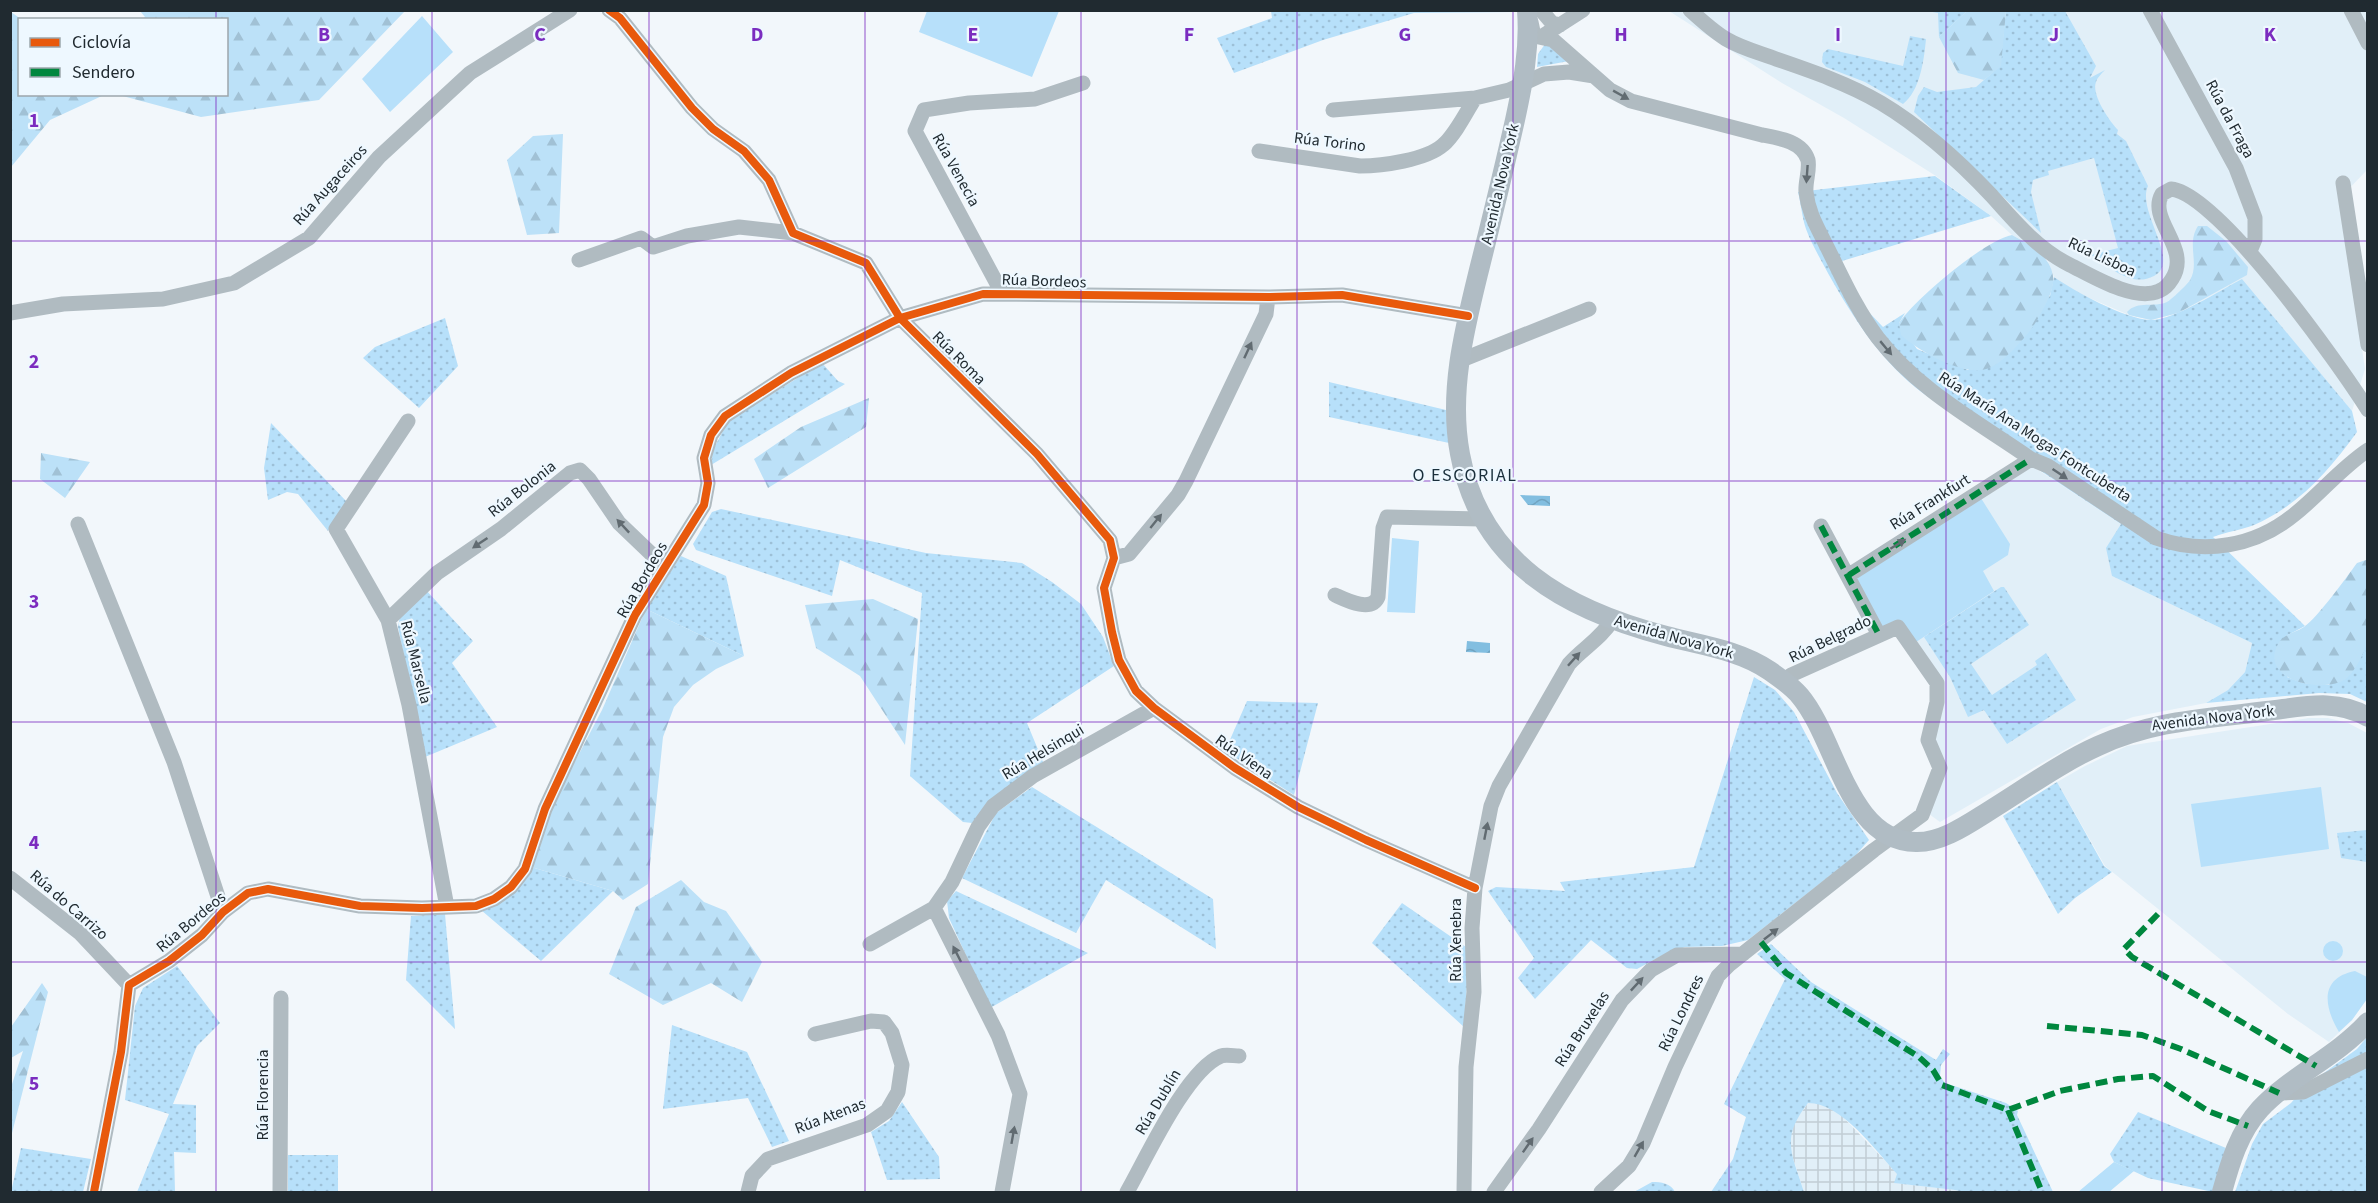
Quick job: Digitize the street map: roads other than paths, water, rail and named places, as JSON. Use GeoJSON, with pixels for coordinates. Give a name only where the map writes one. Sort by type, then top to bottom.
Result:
{"type":"FeatureCollection","features":[{"type":"Feature","properties":{"kind":"main road","name":"Avenida Nova York"},"geometry":{"type":"LineString","coordinates":[[1527,11],[1529,40],[1523,84],[1468,316],[1459,361],[1456,404],[1459,453],[1467,483],[1481,519],[1492,536],[1531,575],[1578,605],[1612,620],[1731,652],[1767,668],[1800,695],[1819,726],[1860,811],[1876,829],[1892,839],[1920,843],[1953,833],[2095,747],[2144,728],[2195,719],[2309,705],[2342,706],[2366,712]]}},
{"type":"Feature","properties":{"kind":"main road"},"geometry":{"type":"LineString","coordinates":[[2222,1192],[2238,1143],[2260,1109],[2350,1041],[2367,1022]]}},
{"type":"Feature","properties":{"kind":"street","name":"Rúa Augaceiros"},"geometry":{"type":"LineString","coordinates":[[10,313],[63,304],[163,299],[234,283],[309,238],[379,157],[470,73],[570,10]]}},
{"type":"Feature","properties":{"kind":"street"},"geometry":{"type":"LineString","coordinates":[[609,10],[620,18],[692,108],[713,129],[744,151],[769,180],[793,233]]}},
{"type":"Feature","properties":{"kind":"street"},"geometry":{"type":"LineString","coordinates":[[1541,10],[1552,22],[1560,25]]}},
{"type":"Feature","properties":{"kind":"street"},"geometry":{"type":"LineString","coordinates":[[1540,37],[1583,10]]}},
{"type":"Feature","properties":{"kind":"street","name":"Rúa Lisboa"},"geometry":{"type":"LineString","coordinates":[[1690,10],[1727,40],[1833,81],[1881,103],[1952,158],[1992,197],[2011,220],[2047,250],[2067,263],[2138,294],[2150,294],[2161,290],[2171,281],[2178,259],[2161,217],[2159,204],[2162,194],[2171,189],[2182,192],[2214,215],[2250,251],[2324,347],[2367,409]]}},
{"type":"Feature","properties":{"kind":"street","name":"Rúa da Fraga"},"geometry":{"type":"LineString","coordinates":[[2150,10],[2236,168],[2255,218],[2255,238],[2250,251]]}},
{"type":"Feature","properties":{"kind":"street"},"geometry":{"type":"LineString","coordinates":[[2350,10],[2367,43]]}},
{"type":"Feature","properties":{"kind":"street","name":"Avenida Nova York"},"geometry":{"type":"LineString","coordinates":[[1527,11],[1533,34],[1535,37],[1540,37]]}},
{"type":"Feature","properties":{"kind":"street","name":"Rúa María Ana Mogas Fontcuberta"},"geometry":{"type":"LineString","coordinates":[[1540,37],[1551,39],[1610,90],[1631,101],[1785,139],[1799,147],[1808,160],[1805,189],[1810,213],[1844,284],[1878,338],[1908,372],[1926,387],[2031,459],[2048,466],[2156,538],[2174,544],[2223,547],[2264,533],[2294,516],[2367,450]]}},
{"type":"Feature","properties":{"kind":"street"},"geometry":{"type":"LineString","coordinates":[[1523,84],[1544,74],[1557,72],[1594,76]]}},
{"type":"Feature","properties":{"kind":"street","name":"Rúa Venecia"},"geometry":{"type":"LineString","coordinates":[[1002,293],[915,131],[924,110],[969,103],[1035,99],[1083,83]]}},
{"type":"Feature","properties":{"kind":"street","name":"Rúa Torino"},"geometry":{"type":"LineString","coordinates":[[1334,110],[1475,98],[1509,90],[1523,84]]}},
{"type":"Feature","properties":{"kind":"street","name":"Rúa Torino"},"geometry":{"type":"LineString","coordinates":[[1259,151],[1360,166],[1373,166],[1423,156],[1443,145],[1475,98]]}},
{"type":"Feature","properties":{"kind":"street"},"geometry":{"type":"LineString","coordinates":[[2343,183],[2367,345]]}},
{"type":"Feature","properties":{"kind":"street","name":"Rúa Roma"},"geometry":{"type":"LineString","coordinates":[[579,260],[641,238],[653,247],[687,236],[739,227],[793,233],[866,263],[900,318],[1037,454],[1110,540],[1114,558]]}},
{"type":"Feature","properties":{"kind":"street","name":"Rúa Bordeos"},"geometry":{"type":"LineString","coordinates":[[129,985],[169,961],[202,935],[223,912],[248,893],[268,889],[360,906],[447,907],[476,906],[494,899],[511,887],[525,869],[545,809],[635,615],[704,505],[708,483],[704,458],[711,435],[725,416],[791,373],[900,318],[983,294],[1002,293],[1029,296],[1342,295],[1468,316]]}},
{"type":"Feature","properties":{"kind":"street"},"geometry":{"type":"LineString","coordinates":[[1114,558],[1130,554],[1178,495],[1266,314],[1268,297]]}},
{"type":"Feature","properties":{"kind":"street"},"geometry":{"type":"LineString","coordinates":[[1459,361],[1588,309]]}},
{"type":"Feature","properties":{"kind":"street","name":"Rúa Marsella"},"geometry":{"type":"LineString","coordinates":[[408,421],[336,529],[388,620],[409,705],[447,907]]}},
{"type":"Feature","properties":{"kind":"street","name":"Rúa Frankfurt"},"geometry":{"type":"LineString","coordinates":[[1849,575],[2031,459]]}},
{"type":"Feature","properties":{"kind":"street","name":"Rúa Bolonia"},"geometry":{"type":"LineString","coordinates":[[388,620],[437,573],[501,529],[570,473],[580,470],[620,523],[665,567]]}},
{"type":"Feature","properties":{"kind":"street"},"geometry":{"type":"LineString","coordinates":[[1335,595],[1355,603],[1371,605],[1375,603],[1378,597],[1383,528],[1387,517],[1481,519]]}},
{"type":"Feature","properties":{"kind":"street"},"geometry":{"type":"LineString","coordinates":[[78,524],[174,762],[223,912]]}},
{"type":"Feature","properties":{"kind":"street"},"geometry":{"type":"LineString","coordinates":[[1821,526],[1879,634]]}},
{"type":"Feature","properties":{"kind":"street","name":"Rúa Viena"},"geometry":{"type":"LineString","coordinates":[[1114,558],[1104,588],[1119,660],[1136,691],[1154,708],[1235,768],[1298,807],[1475,888]]}},
{"type":"Feature","properties":{"kind":"street","name":"Rúa Xenebra"},"geometry":{"type":"LineString","coordinates":[[1464,1192],[1466,1067],[1474,992],[1472,928],[1475,888],[1491,806],[1499,786],[1569,664],[1578,653],[1603,634],[1612,620]]}},
{"type":"Feature","properties":{"kind":"street","name":"Rúa Belgrado"},"geometry":{"type":"LineString","coordinates":[[1786,684],[1791,675],[1898,627],[1937,683],[1937,702],[1928,740],[1940,768],[1922,815],[1892,839]]}},
{"type":"Feature","properties":{"kind":"street","name":"Rúa Helsinqui"},"geometry":{"type":"LineString","coordinates":[[870,944],[934,908],[952,882],[978,827],[993,806],[1033,776],[1154,708]]}},
{"type":"Feature","properties":{"kind":"street","name":"Rúa Londres"},"geometry":{"type":"LineString","coordinates":[[1600,1192],[1629,1166],[1636,1154],[1718,976],[1879,846],[1892,839]]}},
{"type":"Feature","properties":{"kind":"street","name":"Rúa do Carrizo"},"geometry":{"type":"LineString","coordinates":[[10,878],[80,933],[129,985]]}},
{"type":"Feature","properties":{"kind":"street"},"geometry":{"type":"LineString","coordinates":[[934,908],[998,1035],[1020,1094],[1002,1192]]}},
{"type":"Feature","properties":{"kind":"street","name":"Rúa Bruxelas"},"geometry":{"type":"LineString","coordinates":[[1494,1192],[1539,1129],[1622,1000],[1651,970],[1677,955],[1743,954]]}},
{"type":"Feature","properties":{"kind":"street"},"geometry":{"type":"LineString","coordinates":[[94,1192],[119,1063],[129,985]]}},
{"type":"Feature","properties":{"kind":"street","name":"Rúa Florencia"},"geometry":{"type":"LineString","coordinates":[[280,1192],[281,998]]}},
{"type":"Feature","properties":{"kind":"street","name":"Rúa Atenas"},"geometry":{"type":"LineString","coordinates":[[748,1192],[752,1176],[768,1159],[867,1125],[887,1111],[898,1092],[902,1065],[892,1033],[884,1022],[871,1021],[815,1034]]}},
{"type":"Feature","properties":{"kind":"street","name":"Rúa Dublín"},"geometry":{"type":"LineString","coordinates":[[1127,1192],[1167,1119],[1198,1072],[1222,1055],[1239,1056]]}},
{"type":"Feature","properties":{"kind":"street"},"geometry":{"type":"LineString","coordinates":[[2279,1093],[2303,1092],[2367,1059]]}},
{"type":"Feature","properties":{"kind":"water"},"geometry":{"type":"Polygon","coordinates":[[[1520,495],[1550,496],[1550,506],[1528,505],[1520,495]]]}},
{"type":"Feature","properties":{"kind":"water"},"geometry":{"type":"Polygon","coordinates":[[[1467,641],[1490,643],[1490,653],[1466,652],[1467,641]]]}},
{"type":"Feature","properties":{"kind":"district","name":"O ESCORIAL"},"geometry":{"type":"Point","coordinates":[1465,475]}}]}
